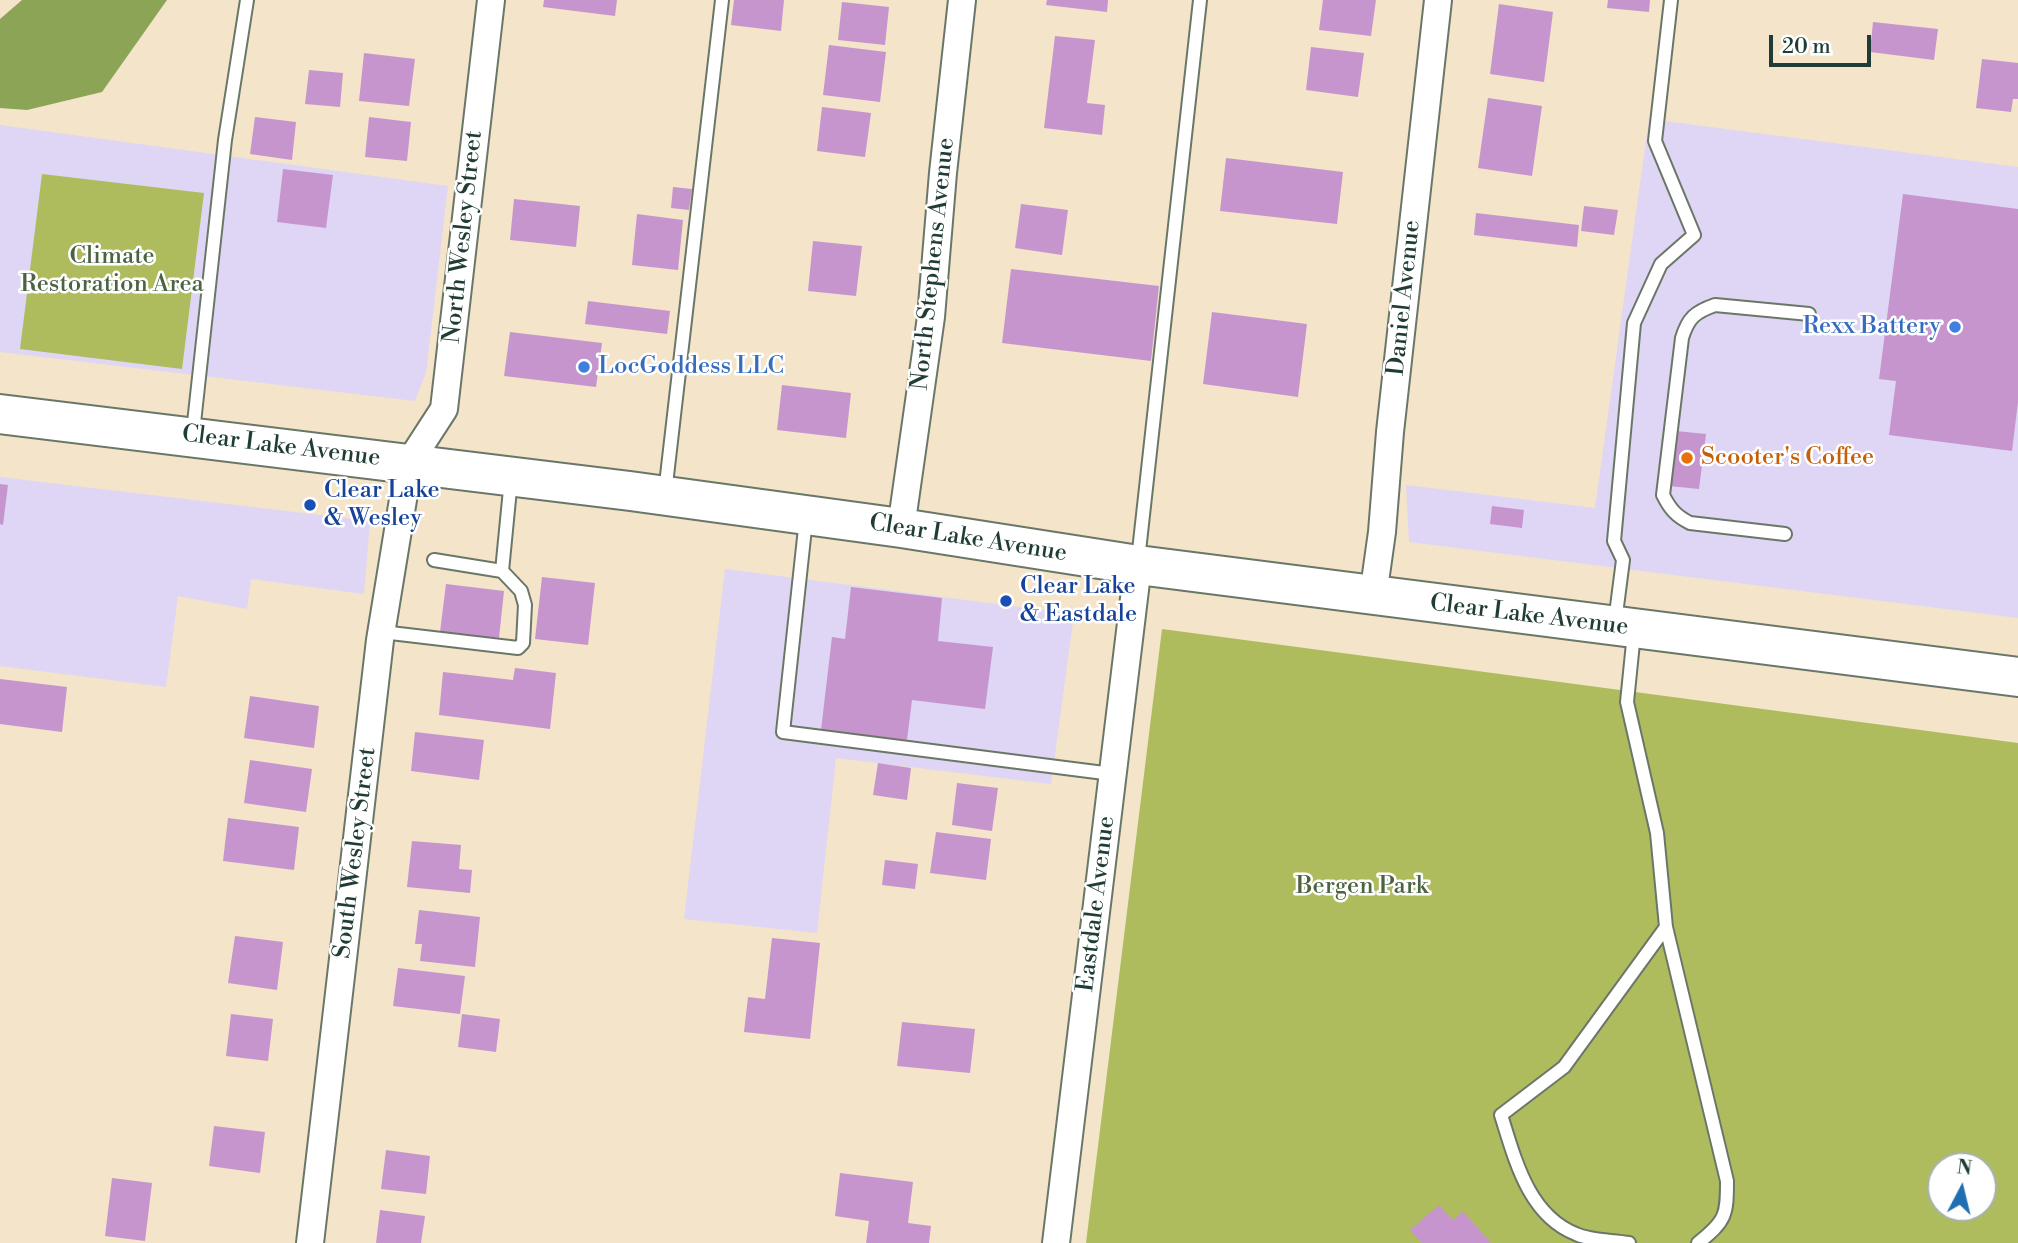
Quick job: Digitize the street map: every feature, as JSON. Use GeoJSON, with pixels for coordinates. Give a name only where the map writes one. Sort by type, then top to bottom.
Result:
{"type":"FeatureCollection","features":[{"type":"Feature","properties":{"kind":"main road","name":"Clear Lake Avenue"},"geometry":{"type":"LineString","coordinates":[[0,414],[512,476],[901,528],[1138,565],[2018,677]]}},
{"type":"Feature","properties":{"kind":"street","name":"North Wesley Street"},"geometry":{"type":"LineString","coordinates":[[410,463],[444,409],[491,0]]}},
{"type":"Feature","properties":{"kind":"street","name":"North Stephens Avenue"},"geometry":{"type":"LineString","coordinates":[[901,528],[931,317],[962,0]]}},
{"type":"Feature","properties":{"kind":"street","name":"Daniel Avenue"},"geometry":{"type":"LineString","coordinates":[[1373,596],[1438,0]]}},
{"type":"Feature","properties":{"kind":"street","name":"South Wesley Street"},"geometry":{"type":"LineString","coordinates":[[310,1243],[382,632],[410,463]]}},
{"type":"Feature","properties":{"kind":"street","name":"Eastdale Avenue"},"geometry":{"type":"LineString","coordinates":[[1056,1243],[1138,565]]}},
{"type":"Feature","properties":{"kind":"lane"},"geometry":{"type":"LineString","coordinates":[[192,436],[225,140],[247,0]]}},
{"type":"Feature","properties":{"kind":"lane"},"geometry":{"type":"LineString","coordinates":[[665,496],[722,0]]}},
{"type":"Feature","properties":{"kind":"lane"},"geometry":{"type":"LineString","coordinates":[[1138,565],[1200,0]]}},
{"type":"Feature","properties":{"kind":"lane"},"geometry":{"type":"LineString","coordinates":[[1671,0],[1655,141],[1694,235],[1661,264],[1634,323],[1614,541],[1623,560],[1627,702],[1657,833],[1666,927],[1727,1181],[1727,1209],[1717,1228],[1698,1243]]}},
{"type":"Feature","properties":{"kind":"lane"},"geometry":{"type":"LineString","coordinates":[[1785,534],[1690,523],[1677,516],[1663,495],[1682,338],[1687,322],[1715,305],[1809,314]]}},
{"type":"Feature","properties":{"kind":"lane"},"geometry":{"type":"LineString","coordinates":[[502,571],[512,476]]}},
{"type":"Feature","properties":{"kind":"lane"},"geometry":{"type":"LineString","coordinates":[[806,515],[783,732],[1112,774]]}},
{"type":"Feature","properties":{"kind":"lane"},"geometry":{"type":"LineString","coordinates":[[382,632],[518,648],[523,643],[525,605],[522,591],[502,571],[434,560]]}},
{"type":"Feature","properties":{"kind":"lane"},"geometry":{"type":"LineString","coordinates":[[1629,1243],[1577,1235],[1553,1221],[1534,1199],[1516,1161],[1501,1115],[1564,1067],[1666,927]]}},
{"type":"Feature","properties":{"kind":"shaded area"},"geometry":{"type":"Polygon","coordinates":[[[1649,119],[2018,167],[2018,618],[1409,542],[1406,485],[1595,508],[1649,119]]]}},
{"type":"Feature","properties":{"kind":"shaded area"},"geometry":{"type":"Polygon","coordinates":[[[0,125],[448,186],[426,373],[415,401],[0,352],[0,125]]]}},
{"type":"Feature","properties":{"kind":"shaded area"},"geometry":{"type":"Polygon","coordinates":[[[0,477],[370,521],[364,594],[251,579],[247,609],[178,596],[166,687],[0,666],[0,477]]]}},
{"type":"Feature","properties":{"kind":"shaded area"},"geometry":{"type":"Polygon","coordinates":[[[725,569],[1074,614],[1051,784],[836,758],[817,933],[684,919],[725,569]]]}},
{"type":"Feature","properties":{"kind":"green space"},"geometry":{"type":"Polygon","coordinates":[[[22,0],[167,0],[102,92],[27,110],[0,108],[0,19],[22,0]]]}},
{"type":"Feature","properties":{"kind":"green space","name":"Climate Restoration Area"},"geometry":{"type":"Polygon","coordinates":[[[42,174],[204,193],[182,369],[20,349],[42,174]]]}},
{"type":"Feature","properties":{"kind":"green space","name":"Bergen Park"},"geometry":{"type":"Polygon","coordinates":[[[1162,629],[2018,743],[2018,1243],[1086,1243],[1162,629]]]}},
{"type":"Feature","properties":{"kind":"building"},"geometry":{"type":"Polygon","coordinates":[[[544,0],[617,0],[615,16],[543,7],[544,0]]]}},
{"type":"Feature","properties":{"kind":"building"},"geometry":{"type":"Polygon","coordinates":[[[734,0],[784,0],[781,31],[731,25],[734,0]]]}},
{"type":"Feature","properties":{"kind":"building"},"geometry":{"type":"Polygon","coordinates":[[[1047,0],[1108,0],[1107,12],[1046,5],[1047,0]]]}},
{"type":"Feature","properties":{"kind":"building"},"geometry":{"type":"Polygon","coordinates":[[[1323,0],[1376,0],[1371,36],[1319,30],[1323,0]]]}},
{"type":"Feature","properties":{"kind":"building"},"geometry":{"type":"Polygon","coordinates":[[[1608,0],[1650,0],[1649,12],[1607,8],[1608,0]]]}},
{"type":"Feature","properties":{"kind":"building"},"geometry":{"type":"Polygon","coordinates":[[[842,2],[889,7],[885,45],[838,40],[842,2]]]}},
{"type":"Feature","properties":{"kind":"building"},"geometry":{"type":"Polygon","coordinates":[[[1499,4],[1553,12],[1544,82],[1490,74],[1499,4]]]}},
{"type":"Feature","properties":{"kind":"building"},"geometry":{"type":"Polygon","coordinates":[[[1873,22],[1938,29],[1934,60],[1870,52],[1873,22]]]}},
{"type":"Feature","properties":{"kind":"building"},"geometry":{"type":"Polygon","coordinates":[[[1055,36],[1095,40],[1087,103],[1105,105],[1102,135],[1044,128],[1055,36]]]}},
{"type":"Feature","properties":{"kind":"building"},"geometry":{"type":"Polygon","coordinates":[[[829,45],[886,52],[880,102],[823,95],[829,45]]]}},
{"type":"Feature","properties":{"kind":"building"},"geometry":{"type":"Polygon","coordinates":[[[1311,47],[1364,53],[1358,97],[1306,90],[1311,47]]]}},
{"type":"Feature","properties":{"kind":"building"},"geometry":{"type":"Polygon","coordinates":[[[364,53],[415,59],[409,106],[359,101],[364,53]]]}},
{"type":"Feature","properties":{"kind":"building"},"geometry":{"type":"Polygon","coordinates":[[[1982,59],[2018,63],[2018,99],[2013,99],[2011,112],[1976,108],[1982,59]]]}},
{"type":"Feature","properties":{"kind":"building"},"geometry":{"type":"Polygon","coordinates":[[[309,70],[343,73],[340,107],[305,104],[309,70]]]}},
{"type":"Feature","properties":{"kind":"building"},"geometry":{"type":"Polygon","coordinates":[[[1488,98],[1542,106],[1532,176],[1478,168],[1488,98]]]}},
{"type":"Feature","properties":{"kind":"building"},"geometry":{"type":"Polygon","coordinates":[[[822,107],[871,113],[865,157],[817,151],[822,107]]]}},
{"type":"Feature","properties":{"kind":"building"},"geometry":{"type":"Polygon","coordinates":[[[255,117],[296,122],[292,160],[250,154],[255,117]]]}},
{"type":"Feature","properties":{"kind":"building"},"geometry":{"type":"Polygon","coordinates":[[[369,117],[411,122],[407,161],[365,157],[369,117]]]}},
{"type":"Feature","properties":{"kind":"building"},"geometry":{"type":"Polygon","coordinates":[[[1226,158],[1343,172],[1337,224],[1220,211],[1226,158]]]}},
{"type":"Feature","properties":{"kind":"building"},"geometry":{"type":"Polygon","coordinates":[[[283,169],[333,175],[326,228],[277,222],[283,169]]]}},
{"type":"Feature","properties":{"kind":"building"},"geometry":{"type":"Polygon","coordinates":[[[673,187],[692,189],[689,210],[671,208],[673,187]]]}},
{"type":"Feature","properties":{"kind":"building"},"geometry":{"type":"Polygon","coordinates":[[[1903,194],[2018,209],[2018,402],[2012,451],[1889,435],[1896,381],[1879,379],[1903,194]]]}},
{"type":"Feature","properties":{"kind":"building"},"geometry":{"type":"Polygon","coordinates":[[[514,199],[580,206],[576,247],[510,240],[514,199]]]}},
{"type":"Feature","properties":{"kind":"building"},"geometry":{"type":"Polygon","coordinates":[[[1021,204],[1068,210],[1062,255],[1015,248],[1021,204]]]}},
{"type":"Feature","properties":{"kind":"building"},"geometry":{"type":"Polygon","coordinates":[[[1584,206],[1618,210],[1614,235],[1581,231],[1584,206]]]}},
{"type":"Feature","properties":{"kind":"building"},"geometry":{"type":"Polygon","coordinates":[[[1476,213],[1579,225],[1577,247],[1474,235],[1476,213]]]}},
{"type":"Feature","properties":{"kind":"building"},"geometry":{"type":"Polygon","coordinates":[[[637,214],[683,220],[678,270],[632,265],[637,214]]]}},
{"type":"Feature","properties":{"kind":"building"},"geometry":{"type":"Polygon","coordinates":[[[813,241],[862,246],[856,296],[808,291],[813,241]]]}},
{"type":"Feature","properties":{"kind":"building"},"geometry":{"type":"Polygon","coordinates":[[[1011,269],[1159,286],[1151,361],[1002,343],[1011,269]]]}},
{"type":"Feature","properties":{"kind":"building"},"geometry":{"type":"Polygon","coordinates":[[[588,301],[670,311],[667,334],[585,324],[588,301]]]}},
{"type":"Feature","properties":{"kind":"building"},"geometry":{"type":"Polygon","coordinates":[[[1212,312],[1307,324],[1298,397],[1203,384],[1212,312]]]}},
{"type":"Feature","properties":{"kind":"building"},"geometry":{"type":"Polygon","coordinates":[[[510,332],[602,343],[596,387],[504,376],[510,332]]]}},
{"type":"Feature","properties":{"kind":"building"},"geometry":{"type":"Polygon","coordinates":[[[782,385],[851,393],[846,438],[777,430],[782,385]]]}},
{"type":"Feature","properties":{"kind":"building"},"geometry":{"type":"Polygon","coordinates":[[[1676,431],[1706,434],[1699,489],[1669,486],[1676,431]]]}},
{"type":"Feature","properties":{"kind":"building"},"geometry":{"type":"Polygon","coordinates":[[[0,484],[8,485],[3,525],[0,524],[0,484]]]}},
{"type":"Feature","properties":{"kind":"building"},"geometry":{"type":"Polygon","coordinates":[[[1492,506],[1524,510],[1522,528],[1490,524],[1492,506]]]}},
{"type":"Feature","properties":{"kind":"building"},"geometry":{"type":"Polygon","coordinates":[[[542,577],[595,583],[588,645],[535,639],[542,577]]]}},
{"type":"Feature","properties":{"kind":"building"},"geometry":{"type":"Polygon","coordinates":[[[446,584],[504,591],[499,638],[440,632],[446,584]]]}},
{"type":"Feature","properties":{"kind":"building"},"geometry":{"type":"Polygon","coordinates":[[[851,587],[942,598],[938,641],[993,647],[985,709],[912,700],[907,740],[821,730],[832,637],[845,639],[851,587]]]}},
{"type":"Feature","properties":{"kind":"building"},"geometry":{"type":"Polygon","coordinates":[[[515,668],[556,673],[550,729],[439,715],[443,672],[513,680],[515,668]]]}},
{"type":"Feature","properties":{"kind":"building"},"geometry":{"type":"Polygon","coordinates":[[[0,679],[67,687],[62,732],[0,724],[0,679]]]}},
{"type":"Feature","properties":{"kind":"building"},"geometry":{"type":"Polygon","coordinates":[[[250,696],[319,706],[314,748],[244,738],[250,696]]]}},
{"type":"Feature","properties":{"kind":"building"},"geometry":{"type":"Polygon","coordinates":[[[415,732],[484,740],[479,780],[411,771],[415,732]]]}},
{"type":"Feature","properties":{"kind":"building"},"geometry":{"type":"Polygon","coordinates":[[[250,760],[312,769],[306,812],[244,803],[250,760]]]}},
{"type":"Feature","properties":{"kind":"building"},"geometry":{"type":"Polygon","coordinates":[[[878,763],[911,768],[907,800],[873,795],[878,763]]]}},
{"type":"Feature","properties":{"kind":"building"},"geometry":{"type":"Polygon","coordinates":[[[957,783],[998,788],[992,831],[952,825],[957,783]]]}},
{"type":"Feature","properties":{"kind":"building"},"geometry":{"type":"Polygon","coordinates":[[[228,818],[299,827],[294,870],[223,861],[228,818]]]}},
{"type":"Feature","properties":{"kind":"building"},"geometry":{"type":"Polygon","coordinates":[[[936,832],[991,839],[986,880],[930,873],[936,832]]]}},
{"type":"Feature","properties":{"kind":"building"},"geometry":{"type":"Polygon","coordinates":[[[412,841],[461,845],[459,869],[472,870],[470,893],[407,887],[412,841]]]}},
{"type":"Feature","properties":{"kind":"building"},"geometry":{"type":"Polygon","coordinates":[[[885,860],[918,864],[915,889],[882,885],[885,860]]]}},
{"type":"Feature","properties":{"kind":"building"},"geometry":{"type":"Polygon","coordinates":[[[419,910],[480,917],[475,967],[420,961],[422,944],[415,944],[419,910]]]}},
{"type":"Feature","properties":{"kind":"building"},"geometry":{"type":"Polygon","coordinates":[[[235,936],[283,942],[277,990],[228,983],[235,936]]]}},
{"type":"Feature","properties":{"kind":"building"},"geometry":{"type":"Polygon","coordinates":[[[772,938],[820,943],[810,1039],[744,1032],[748,997],[765,999],[772,938]]]}},
{"type":"Feature","properties":{"kind":"building"},"geometry":{"type":"Polygon","coordinates":[[[398,968],[465,976],[460,1014],[393,1006],[398,968]]]}},
{"type":"Feature","properties":{"kind":"building"},"geometry":{"type":"Polygon","coordinates":[[[231,1014],[273,1019],[268,1061],[226,1056],[231,1014]]]}},
{"type":"Feature","properties":{"kind":"building"},"geometry":{"type":"Polygon","coordinates":[[[462,1014],[500,1019],[496,1052],[458,1047],[462,1014]]]}},
{"type":"Feature","properties":{"kind":"building"},"geometry":{"type":"Polygon","coordinates":[[[902,1022],[975,1029],[970,1073],[897,1066],[902,1022]]]}},
{"type":"Feature","properties":{"kind":"building"},"geometry":{"type":"Polygon","coordinates":[[[214,1126],[265,1132],[260,1173],[209,1166],[214,1126]]]}},
{"type":"Feature","properties":{"kind":"building"},"geometry":{"type":"Polygon","coordinates":[[[386,1150],[430,1156],[426,1194],[381,1189],[386,1150]]]}},
{"type":"Feature","properties":{"kind":"building"},"geometry":{"type":"Polygon","coordinates":[[[840,1173],[913,1182],[908,1223],[931,1226],[929,1243],[866,1243],[869,1221],[835,1216],[840,1173]]]}},
{"type":"Feature","properties":{"kind":"building"},"geometry":{"type":"Polygon","coordinates":[[[112,1178],[152,1183],[145,1241],[105,1236],[112,1178]]]}},
{"type":"Feature","properties":{"kind":"building"},"geometry":{"type":"Polygon","coordinates":[[[1439,1205],[1453,1220],[1463,1211],[1491,1243],[1422,1243],[1410,1230],[1439,1205]]]}},
{"type":"Feature","properties":{"kind":"building"},"geometry":{"type":"Polygon","coordinates":[[[380,1210],[425,1216],[421,1243],[376,1243],[380,1210]]]}},
{"type":"Feature","properties":{"kind":"place","name":"Rexx Battery"},"geometry":{"type":"Point","coordinates":[1955,327]}},
{"type":"Feature","properties":{"kind":"place","name":"LocGoddess LLC"},"geometry":{"type":"Point","coordinates":[584,367]}},
{"type":"Feature","properties":{"kind":"place","name":"Scooter's Coffee"},"geometry":{"type":"Point","coordinates":[1687,458]}},
{"type":"Feature","properties":{"kind":"place","name":"Clear Lake & Wesley"},"geometry":{"type":"Point","coordinates":[310,505]}},
{"type":"Feature","properties":{"kind":"place","name":"Clear Lake & Eastdale"},"geometry":{"type":"Point","coordinates":[1006,601]}}]}
